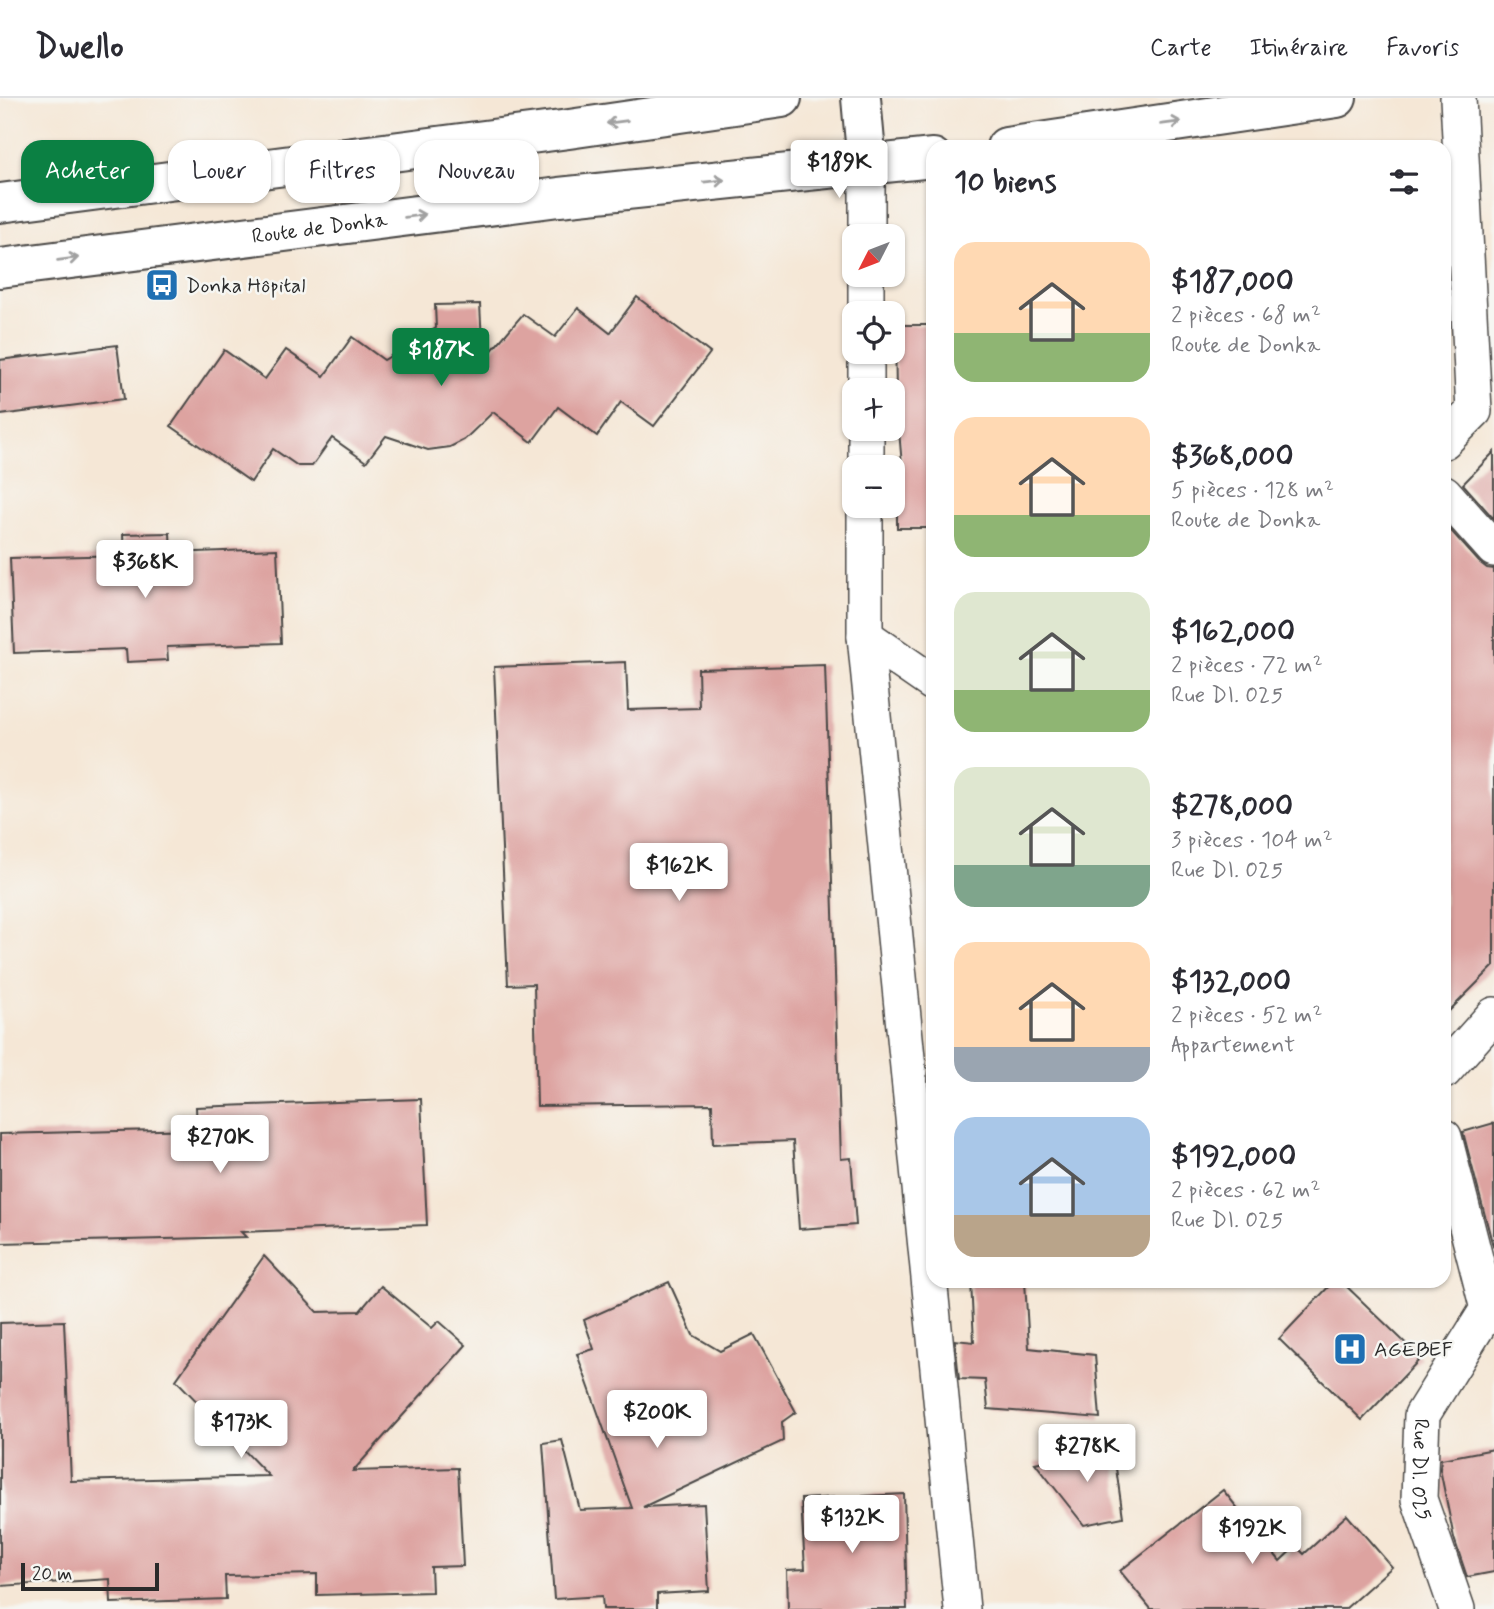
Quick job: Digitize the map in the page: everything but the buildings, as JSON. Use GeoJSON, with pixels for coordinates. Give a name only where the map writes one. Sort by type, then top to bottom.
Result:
{"type":"FeatureCollection","features":[{"type":"Feature","properties":{"kind":"main road"},"geometry":{"type":"LineString","coordinates":[[0,203],[569,129],[782,98]]}},
{"type":"Feature","properties":{"kind":"main road"},"geometry":{"type":"LineString","coordinates":[[862,98],[867,165]]}},
{"type":"Feature","properties":{"kind":"main road"},"geometry":{"type":"LineString","coordinates":[[1053,140],[1337,98]]}},
{"type":"Feature","properties":{"kind":"main road","name":"Route de Donka"},"geometry":{"type":"LineString","coordinates":[[0,268],[559,197],[926,159]]}},
{"type":"Feature","properties":{"kind":"street"},"geometry":{"type":"LineString","coordinates":[[1451,435],[1484,409],[1458,98]]}},
{"type":"Feature","properties":{"kind":"street"},"geometry":{"type":"LineString","coordinates":[[867,165],[867,224]]}},
{"type":"Feature","properties":{"kind":"street"},"geometry":{"type":"LineString","coordinates":[[1451,501],[1494,549]]}},
{"type":"Feature","properties":{"kind":"street"},"geometry":{"type":"LineString","coordinates":[[865,518],[865,636],[926,1248]]}},
{"type":"Feature","properties":{"kind":"street"},"geometry":{"type":"LineString","coordinates":[[865,636],[926,678]]}},
{"type":"Feature","properties":{"kind":"street"},"geometry":{"type":"LineString","coordinates":[[1451,1063],[1494,1014]]}},
{"type":"Feature","properties":{"kind":"street","name":"Rue DI. 025"},"geometry":{"type":"LineString","coordinates":[[1451,1162],[1491,1308],[1422,1415],[1419,1499],[1457,1609]]}},
{"type":"Feature","properties":{"kind":"street"},"geometry":{"type":"LineString","coordinates":[[930,1288],[962,1609]]}},
{"type":"Feature","properties":{"kind":"place","name":"Donka Hôpital"},"geometry":{"type":"Point","coordinates":[162,285]}},
{"type":"Feature","properties":{"kind":"place","name":"AGEBEF"},"geometry":{"type":"Point","coordinates":[1350,1349]}}]}
